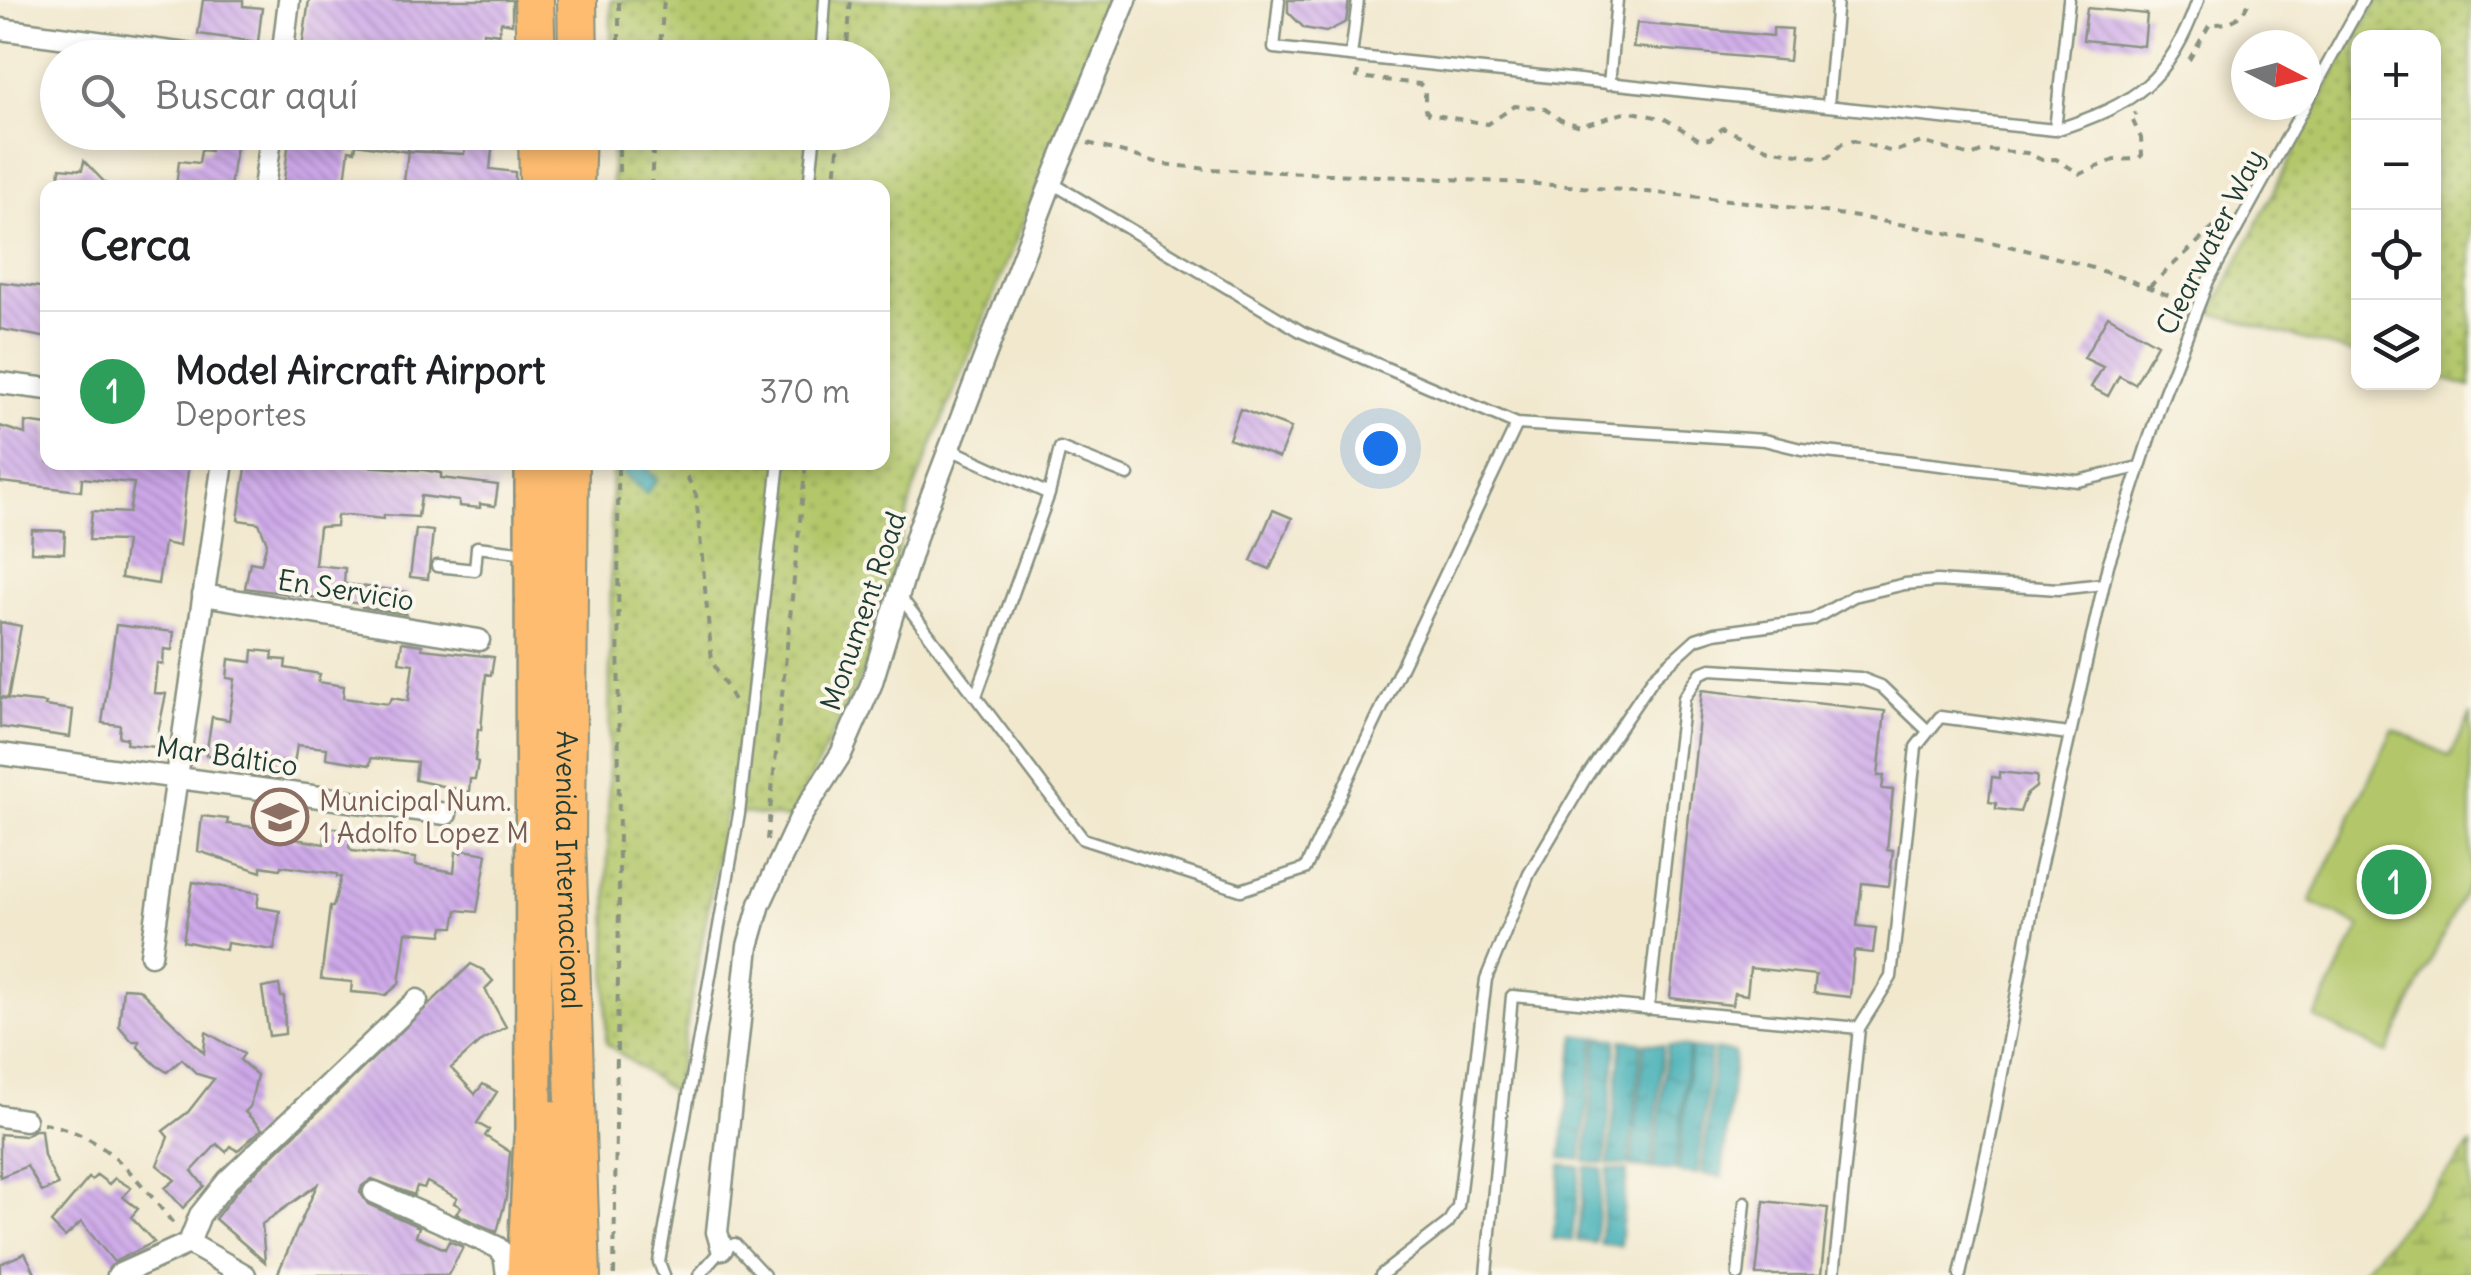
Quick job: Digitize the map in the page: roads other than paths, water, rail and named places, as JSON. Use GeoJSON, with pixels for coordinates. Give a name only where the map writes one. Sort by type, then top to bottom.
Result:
{"type":"FeatureCollection","features":[{"type":"Feature","properties":{"kind":"highway"},"geometry":{"type":"LineString","coordinates":[[533,0],[534,40]]}},
{"type":"Feature","properties":{"kind":"highway"},"geometry":{"type":"LineString","coordinates":[[574,0],[575,40]]}},
{"type":"Feature","properties":{"kind":"highway"},"geometry":{"type":"LineString","coordinates":[[536,150],[536,180]]}},
{"type":"Feature","properties":{"kind":"highway"},"geometry":{"type":"LineString","coordinates":[[572,180],[573,150]]}},
{"type":"Feature","properties":{"kind":"highway","name":"Avenida Internacional"},"geometry":{"type":"LineString","coordinates":[[533,470],[532,1127],[538,1275]]}},
{"type":"Feature","properties":{"kind":"highway"},"geometry":{"type":"LineString","coordinates":[[542,470],[554,1275]]}},
{"type":"Feature","properties":{"kind":"highway"},"geometry":{"type":"LineString","coordinates":[[565,470],[556,614],[567,1275]]}},
{"type":"Feature","properties":{"kind":"highway","name":"Avenida Internacional"},"geometry":{"type":"LineString","coordinates":[[565,470],[566,841],[581,1275]]}},
{"type":"Feature","properties":{"kind":"highway"},"geometry":{"type":"LineString","coordinates":[[525,1275],[532,1127]]}},
{"type":"Feature","properties":{"kind":"street"},"geometry":{"type":"LineString","coordinates":[[284,40],[289,0]]}},
{"type":"Feature","properties":{"kind":"street","name":"Monument Road"},"geometry":{"type":"LineString","coordinates":[[722,1249],[716,1232],[748,946],[760,904],[800,816],[841,754],[864,702],[918,531],[1051,183],[1126,0]]}},
{"type":"Feature","properties":{"kind":"street"},"geometry":{"type":"LineString","coordinates":[[0,29],[82,40]]}},
{"type":"Feature","properties":{"kind":"street"},"geometry":{"type":"LineString","coordinates":[[265,180],[269,150]]}},
{"type":"Feature","properties":{"kind":"street"},"geometry":{"type":"LineString","coordinates":[[0,382],[40,388]]}},
{"type":"Feature","properties":{"kind":"street"},"geometry":{"type":"LineString","coordinates":[[151,955],[222,470]]}},
{"type":"Feature","properties":{"kind":"street","name":"En Servicio"},"geometry":{"type":"LineString","coordinates":[[203,595],[479,640]]}},
{"type":"Feature","properties":{"kind":"street","name":"Mar Báltico"},"geometry":{"type":"LineString","coordinates":[[0,754],[446,814]]}},
{"type":"Feature","properties":{"kind":"street"},"geometry":{"type":"LineString","coordinates":[[118,1275],[189,1242],[200,1215],[228,1180],[418,1000]]}},
{"type":"Feature","properties":{"kind":"street"},"geometry":{"type":"LineString","coordinates":[[0,1116],[25,1120]]}},
{"type":"Feature","properties":{"kind":"street"},"geometry":{"type":"LineString","coordinates":[[374,1192],[497,1247],[504,1254],[507,1275]]}},
{"type":"Feature","properties":{"kind":"street"},"geometry":{"type":"LineString","coordinates":[[189,1242],[245,1275]]}},
{"type":"Feature","properties":{"kind":"lane"},"geometry":{"type":"LineString","coordinates":[[822,40],[825,0]]}},
{"type":"Feature","properties":{"kind":"lane"},"geometry":{"type":"LineString","coordinates":[[1278,0],[1274,48],[2055,130],[2121,104],[2152,81],[2182,44],[2198,0]]}},
{"type":"Feature","properties":{"kind":"lane"},"geometry":{"type":"LineString","coordinates":[[1352,56],[1358,0]]}},
{"type":"Feature","properties":{"kind":"lane"},"geometry":{"type":"LineString","coordinates":[[1610,84],[1617,0]]}},
{"type":"Feature","properties":{"kind":"lane"},"geometry":{"type":"LineString","coordinates":[[1828,106],[1837,0]]}},
{"type":"Feature","properties":{"kind":"lane"},"geometry":{"type":"LineString","coordinates":[[2055,130],[2070,0]]}},
{"type":"Feature","properties":{"kind":"lane","name":"Clearwater Way"},"geometry":{"type":"LineString","coordinates":[[1960,1275],[2069,734],[2104,584],[2138,468],[2196,308],[2363,0]]}},
{"type":"Feature","properties":{"kind":"lane"},"geometry":{"type":"LineString","coordinates":[[810,180],[813,150]]}},
{"type":"Feature","properties":{"kind":"lane"},"geometry":{"type":"LineString","coordinates":[[1051,183],[1302,332],[1517,424],[1764,440],[1801,448],[2078,481],[2138,468]]}},
{"type":"Feature","properties":{"kind":"lane"},"geometry":{"type":"LineString","coordinates":[[898,594],[1083,838],[1241,890],[1305,868],[1517,424]]}},
{"type":"Feature","properties":{"kind":"lane"},"geometry":{"type":"LineString","coordinates":[[949,448],[1049,494]]}},
{"type":"Feature","properties":{"kind":"lane"},"geometry":{"type":"LineString","coordinates":[[976,696],[1049,494],[1060,448],[1128,475]]}},
{"type":"Feature","properties":{"kind":"lane"},"geometry":{"type":"LineString","coordinates":[[664,1275],[659,1262],[702,1006],[726,894],[750,728],[778,470]]}},
{"type":"Feature","properties":{"kind":"lane"},"geometry":{"type":"LineString","coordinates":[[437,566],[474,570],[476,547],[533,554]]}},
{"type":"Feature","properties":{"kind":"lane"},"geometry":{"type":"LineString","coordinates":[[1381,1275],[1448,1223],[1458,1206],[1486,980],[1492,961],[1529,874],[1585,779],[1654,677],[1696,639],[1715,632],[1812,620],[1854,596],[1905,584],[1937,581],[2058,589],[2104,584]]}},
{"type":"Feature","properties":{"kind":"lane"},"geometry":{"type":"LineString","coordinates":[[1648,1009],[1684,698],[1701,673],[1711,669],[1860,678],[1880,686],[1927,730]]}},
{"type":"Feature","properties":{"kind":"lane"},"geometry":{"type":"LineString","coordinates":[[1834,1275],[1858,1028],[1891,976],[1916,747],[1940,718],[2069,734]]}},
{"type":"Feature","properties":{"kind":"lane"},"geometry":{"type":"LineString","coordinates":[[1486,1275],[1512,996],[1858,1028]]}},
{"type":"Feature","properties":{"kind":"lane"},"geometry":{"type":"LineString","coordinates":[[1738,1275],[1745,1202]]}},
{"type":"Feature","properties":{"kind":"lane"},"geometry":{"type":"LineString","coordinates":[[699,1275],[722,1249],[735,1244],[764,1275]]}},
{"type":"Feature","properties":{"kind":"water"},"geometry":{"type":"Polygon","coordinates":[[[647,470],[657,480],[646,494],[621,472],[647,470]]]}},
{"type":"Feature","properties":{"kind":"water"},"geometry":{"type":"Polygon","coordinates":[[[1575,1035],[1595,1037],[1581,1160],[1561,1158],[1575,1035]]]}},
{"type":"Feature","properties":{"kind":"water"},"geometry":{"type":"Polygon","coordinates":[[[1598,1037],[1617,1039],[1604,1164],[1585,1162],[1598,1037]]]}},
{"type":"Feature","properties":{"kind":"water"},"geometry":{"type":"Polygon","coordinates":[[[1622,1040],[1642,1042],[1628,1166],[1608,1164],[1622,1040]]]}},
{"type":"Feature","properties":{"kind":"water"},"geometry":{"type":"Polygon","coordinates":[[[1645,1043],[1664,1045],[1651,1169],[1631,1167],[1645,1043]]]}},
{"type":"Feature","properties":{"kind":"water"},"geometry":{"type":"Polygon","coordinates":[[[1668,1045],[1689,1047],[1675,1171],[1654,1169],[1668,1045]]]}},
{"type":"Feature","properties":{"kind":"water"},"geometry":{"type":"Polygon","coordinates":[[[1691,1048],[1711,1050],[1698,1174],[1678,1172],[1691,1048]]]}},
{"type":"Feature","properties":{"kind":"water"},"geometry":{"type":"Polygon","coordinates":[[[1715,1050],[1735,1053],[1722,1177],[1702,1174],[1715,1050]]]}},
{"type":"Feature","properties":{"kind":"water"},"geometry":{"type":"Polygon","coordinates":[[[1561,1165],[1580,1167],[1572,1241],[1553,1239],[1561,1165]]]}},
{"type":"Feature","properties":{"kind":"water"},"geometry":{"type":"Polygon","coordinates":[[[1585,1167],[1603,1169],[1595,1243],[1577,1241],[1585,1167]]]}},
{"type":"Feature","properties":{"kind":"water"},"geometry":{"type":"Polygon","coordinates":[[[1608,1169],[1627,1171],[1620,1246],[1600,1244],[1608,1169]]]}},
{"type":"Feature","properties":{"kind":"place","name":"Municipal Num. 1 Adolfo Lopez M"},"geometry":{"type":"Point","coordinates":[280,817]}},
{"type":"Feature","properties":{"kind":"place","name":"Model Aircraft Airport"},"geometry":{"type":"Point","coordinates":[2394,882]}}]}
